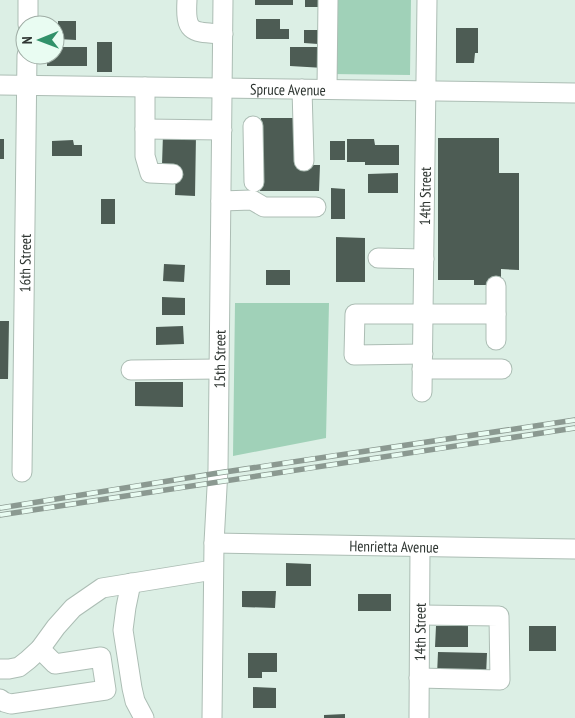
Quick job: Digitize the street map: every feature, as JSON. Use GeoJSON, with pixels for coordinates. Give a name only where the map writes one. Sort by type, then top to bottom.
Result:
{"type":"FeatureCollection","features":[{"type":"Feature","properties":{"kind":"street"},"geometry":{"type":"LineString","coordinates":[[28,0],[28,15]]}},
{"type":"Feature","properties":{"kind":"street"},"geometry":{"type":"LineString","coordinates":[[186,0],[186,20],[191,28],[199,32],[223,34]]}},
{"type":"Feature","properties":{"kind":"street","name":"15th Street"},"geometry":{"type":"LineString","coordinates":[[212,718],[213,570],[218,481],[223,0]]}},
{"type":"Feature","properties":{"kind":"street"},"geometry":{"type":"LineString","coordinates":[[327,89],[328,0]]}},
{"type":"Feature","properties":{"kind":"street","name":"14th Street"},"geometry":{"type":"LineString","coordinates":[[422,392],[427,0]]}},
{"type":"Feature","properties":{"kind":"street","name":"16th Street"},"geometry":{"type":"LineString","coordinates":[[22,472],[27,65]]}},
{"type":"Feature","properties":{"kind":"street","name":"Spruce Avenue"},"geometry":{"type":"LineString","coordinates":[[0,85],[575,93]]}},
{"type":"Feature","properties":{"kind":"street"},"geometry":{"type":"LineString","coordinates":[[145,87],[145,156],[150,173],[173,174]]}},
{"type":"Feature","properties":{"kind":"street"},"geometry":{"type":"LineString","coordinates":[[302,89],[304,161]]}},
{"type":"Feature","properties":{"kind":"street"},"geometry":{"type":"LineString","coordinates":[[253,126],[254,182]]}},
{"type":"Feature","properties":{"kind":"street"},"geometry":{"type":"LineString","coordinates":[[145,129],[222,130]]}},
{"type":"Feature","properties":{"kind":"street"},"geometry":{"type":"LineString","coordinates":[[222,154],[253,154]]}},
{"type":"Feature","properties":{"kind":"street"},"geometry":{"type":"LineString","coordinates":[[221,201],[252,200],[264,207],[316,207]]}},
{"type":"Feature","properties":{"kind":"street"},"geometry":{"type":"LineString","coordinates":[[378,258],[424,259]]}},
{"type":"Feature","properties":{"kind":"street"},"geometry":{"type":"LineString","coordinates":[[496,286],[496,340]]}},
{"type":"Feature","properties":{"kind":"street"},"geometry":{"type":"LineString","coordinates":[[496,314],[355,314],[354,355],[502,369]]}},
{"type":"Feature","properties":{"kind":"street"},"geometry":{"type":"LineString","coordinates":[[131,370],[219,369]]}},
{"type":"Feature","properties":{"kind":"street","name":"Henrietta Avenue"},"geometry":{"type":"LineString","coordinates":[[214,543],[575,548]]}},
{"type":"Feature","properties":{"kind":"street","name":"14th Street"},"geometry":{"type":"LineString","coordinates":[[418,718],[420,547]]}},
{"type":"Feature","properties":{"kind":"street"},"geometry":{"type":"LineString","coordinates":[[0,669],[18,666],[28,660],[40,649],[72,608],[102,588],[213,570]]}},
{"type":"Feature","properties":{"kind":"street"},"geometry":{"type":"LineString","coordinates":[[131,582],[123,630],[132,688],[135,700],[144,718]]}},
{"type":"Feature","properties":{"kind":"street"},"geometry":{"type":"LineString","coordinates":[[419,678],[500,680],[499,616],[420,615]]}},
{"type":"Feature","properties":{"kind":"street"},"geometry":{"type":"LineString","coordinates":[[0,699],[11,704],[106,690],[100,657],[55,664],[40,649]]}},
{"type":"Feature","properties":{"kind":"green space"},"geometry":{"type":"Polygon","coordinates":[[[332,0],[411,0],[410,75],[331,74],[332,0]]]}},
{"type":"Feature","properties":{"kind":"green space"},"geometry":{"type":"Polygon","coordinates":[[[235,303],[329,303],[326,438],[233,456],[235,303]]]}},
{"type":"Feature","properties":{"kind":"building"},"geometry":{"type":"Polygon","coordinates":[[[255,0],[293,0],[293,5],[255,5],[255,0]]]}},
{"type":"Feature","properties":{"kind":"building"},"geometry":{"type":"Polygon","coordinates":[[[305,0],[322,0],[322,7],[305,7],[305,0]]]}},
{"type":"Feature","properties":{"kind":"building"},"geometry":{"type":"Polygon","coordinates":[[[256,19],[280,19],[280,29],[289,29],[289,39],[256,39],[256,19]]]}},
{"type":"Feature","properties":{"kind":"building"},"geometry":{"type":"Polygon","coordinates":[[[65,21],[76,21],[76,40],[65,39],[65,21]]]}},
{"type":"Feature","properties":{"kind":"building"},"geometry":{"type":"Polygon","coordinates":[[[456,28],[478,28],[478,53],[475,53],[474,63],[456,63],[456,28]]]}},
{"type":"Feature","properties":{"kind":"building"},"geometry":{"type":"Polygon","coordinates":[[[304,30],[318,30],[318,44],[304,43],[304,30]]]}},
{"type":"Feature","properties":{"kind":"building"},"geometry":{"type":"Polygon","coordinates":[[[97,42],[112,42],[112,72],[97,72],[97,42]]]}},
{"type":"Feature","properties":{"kind":"building"},"geometry":{"type":"Polygon","coordinates":[[[65,47],[87,47],[87,66],[47,66],[65,65],[65,47]]]}},
{"type":"Feature","properties":{"kind":"building"},"geometry":{"type":"Polygon","coordinates":[[[290,47],[324,47],[324,68],[290,66],[290,47]]]}},
{"type":"Feature","properties":{"kind":"building"},"geometry":{"type":"Polygon","coordinates":[[[261,118],[296,118],[296,165],[320,165],[319,191],[260,191],[261,118]]]}},
{"type":"Feature","properties":{"kind":"building"},"geometry":{"type":"Polygon","coordinates":[[[163,134],[196,135],[195,196],[175,195],[176,166],[162,165],[163,134]]]}},
{"type":"Feature","properties":{"kind":"building"},"geometry":{"type":"Polygon","coordinates":[[[438,138],[499,138],[499,173],[519,173],[519,270],[501,269],[501,280],[489,280],[489,285],[474,285],[474,280],[438,280],[438,138]]]}},
{"type":"Feature","properties":{"kind":"building"},"geometry":{"type":"Polygon","coordinates":[[[0,139],[4,139],[4,159],[0,159],[0,139]]]}},
{"type":"Feature","properties":{"kind":"building"},"geometry":{"type":"Polygon","coordinates":[[[347,139],[374,139],[375,145],[399,145],[399,165],[365,165],[365,162],[347,162],[347,139]]]}},
{"type":"Feature","properties":{"kind":"building"},"geometry":{"type":"Polygon","coordinates":[[[73,140],[74,145],[82,145],[82,156],[52,156],[52,141],[73,140]]]}},
{"type":"Feature","properties":{"kind":"building"},"geometry":{"type":"Polygon","coordinates":[[[330,141],[345,141],[345,160],[330,160],[330,141]]]}},
{"type":"Feature","properties":{"kind":"building"},"geometry":{"type":"Polygon","coordinates":[[[398,173],[398,193],[368,193],[368,174],[398,173]]]}},
{"type":"Feature","properties":{"kind":"building"},"geometry":{"type":"Polygon","coordinates":[[[331,188],[345,189],[345,219],[331,219],[331,188]]]}},
{"type":"Feature","properties":{"kind":"building"},"geometry":{"type":"Polygon","coordinates":[[[101,199],[115,199],[115,224],[101,224],[101,199]]]}},
{"type":"Feature","properties":{"kind":"building"},"geometry":{"type":"Polygon","coordinates":[[[336,237],[365,238],[365,282],[336,282],[336,237]]]}},
{"type":"Feature","properties":{"kind":"building"},"geometry":{"type":"Polygon","coordinates":[[[164,264],[185,265],[184,282],[163,281],[164,264]]]}},
{"type":"Feature","properties":{"kind":"building"},"geometry":{"type":"Polygon","coordinates":[[[266,270],[290,270],[290,285],[266,285],[266,270]]]}},
{"type":"Feature","properties":{"kind":"building"},"geometry":{"type":"Polygon","coordinates":[[[162,297],[185,298],[185,315],[162,315],[162,297]]]}},
{"type":"Feature","properties":{"kind":"building"},"geometry":{"type":"Polygon","coordinates":[[[0,321],[9,321],[8,379],[0,379],[0,321]]]}},
{"type":"Feature","properties":{"kind":"building"},"geometry":{"type":"Polygon","coordinates":[[[183,326],[184,344],[156,345],[156,327],[183,326]]]}},
{"type":"Feature","properties":{"kind":"building"},"geometry":{"type":"Polygon","coordinates":[[[135,382],[183,382],[183,407],[135,406],[135,382]]]}},
{"type":"Feature","properties":{"kind":"building"},"geometry":{"type":"Polygon","coordinates":[[[286,563],[311,564],[311,586],[286,586],[286,563]]]}},
{"type":"Feature","properties":{"kind":"building"},"geometry":{"type":"Polygon","coordinates":[[[242,591],[276,591],[275,608],[242,607],[242,591]]]}},
{"type":"Feature","properties":{"kind":"building"},"geometry":{"type":"Polygon","coordinates":[[[358,594],[391,594],[391,611],[358,611],[358,594]]]}},
{"type":"Feature","properties":{"kind":"building"},"geometry":{"type":"Polygon","coordinates":[[[436,626],[468,626],[468,647],[435,647],[436,626]]]}},
{"type":"Feature","properties":{"kind":"building"},"geometry":{"type":"Polygon","coordinates":[[[529,626],[556,626],[556,651],[529,651],[529,626]]]}},
{"type":"Feature","properties":{"kind":"building"},"geometry":{"type":"Polygon","coordinates":[[[438,652],[487,653],[486,676],[437,675],[438,652]]]}},
{"type":"Feature","properties":{"kind":"building"},"geometry":{"type":"Polygon","coordinates":[[[248,653],[277,653],[277,672],[262,672],[262,678],[248,678],[248,653]]]}},
{"type":"Feature","properties":{"kind":"building"},"geometry":{"type":"Polygon","coordinates":[[[253,687],[276,688],[276,708],[253,708],[253,687]]]}},
{"type":"Feature","properties":{"kind":"building"},"geometry":{"type":"Polygon","coordinates":[[[345,714],[345,718],[324,718],[324,715],[345,714]]]}},
{"type":"Feature","properties":{"kind":"railway"},"geometry":{"type":"LineString","coordinates":[[0,508],[218,473],[575,420]]}},
{"type":"Feature","properties":{"kind":"railway"},"geometry":{"type":"LineString","coordinates":[[0,515],[575,428]]}}]}
